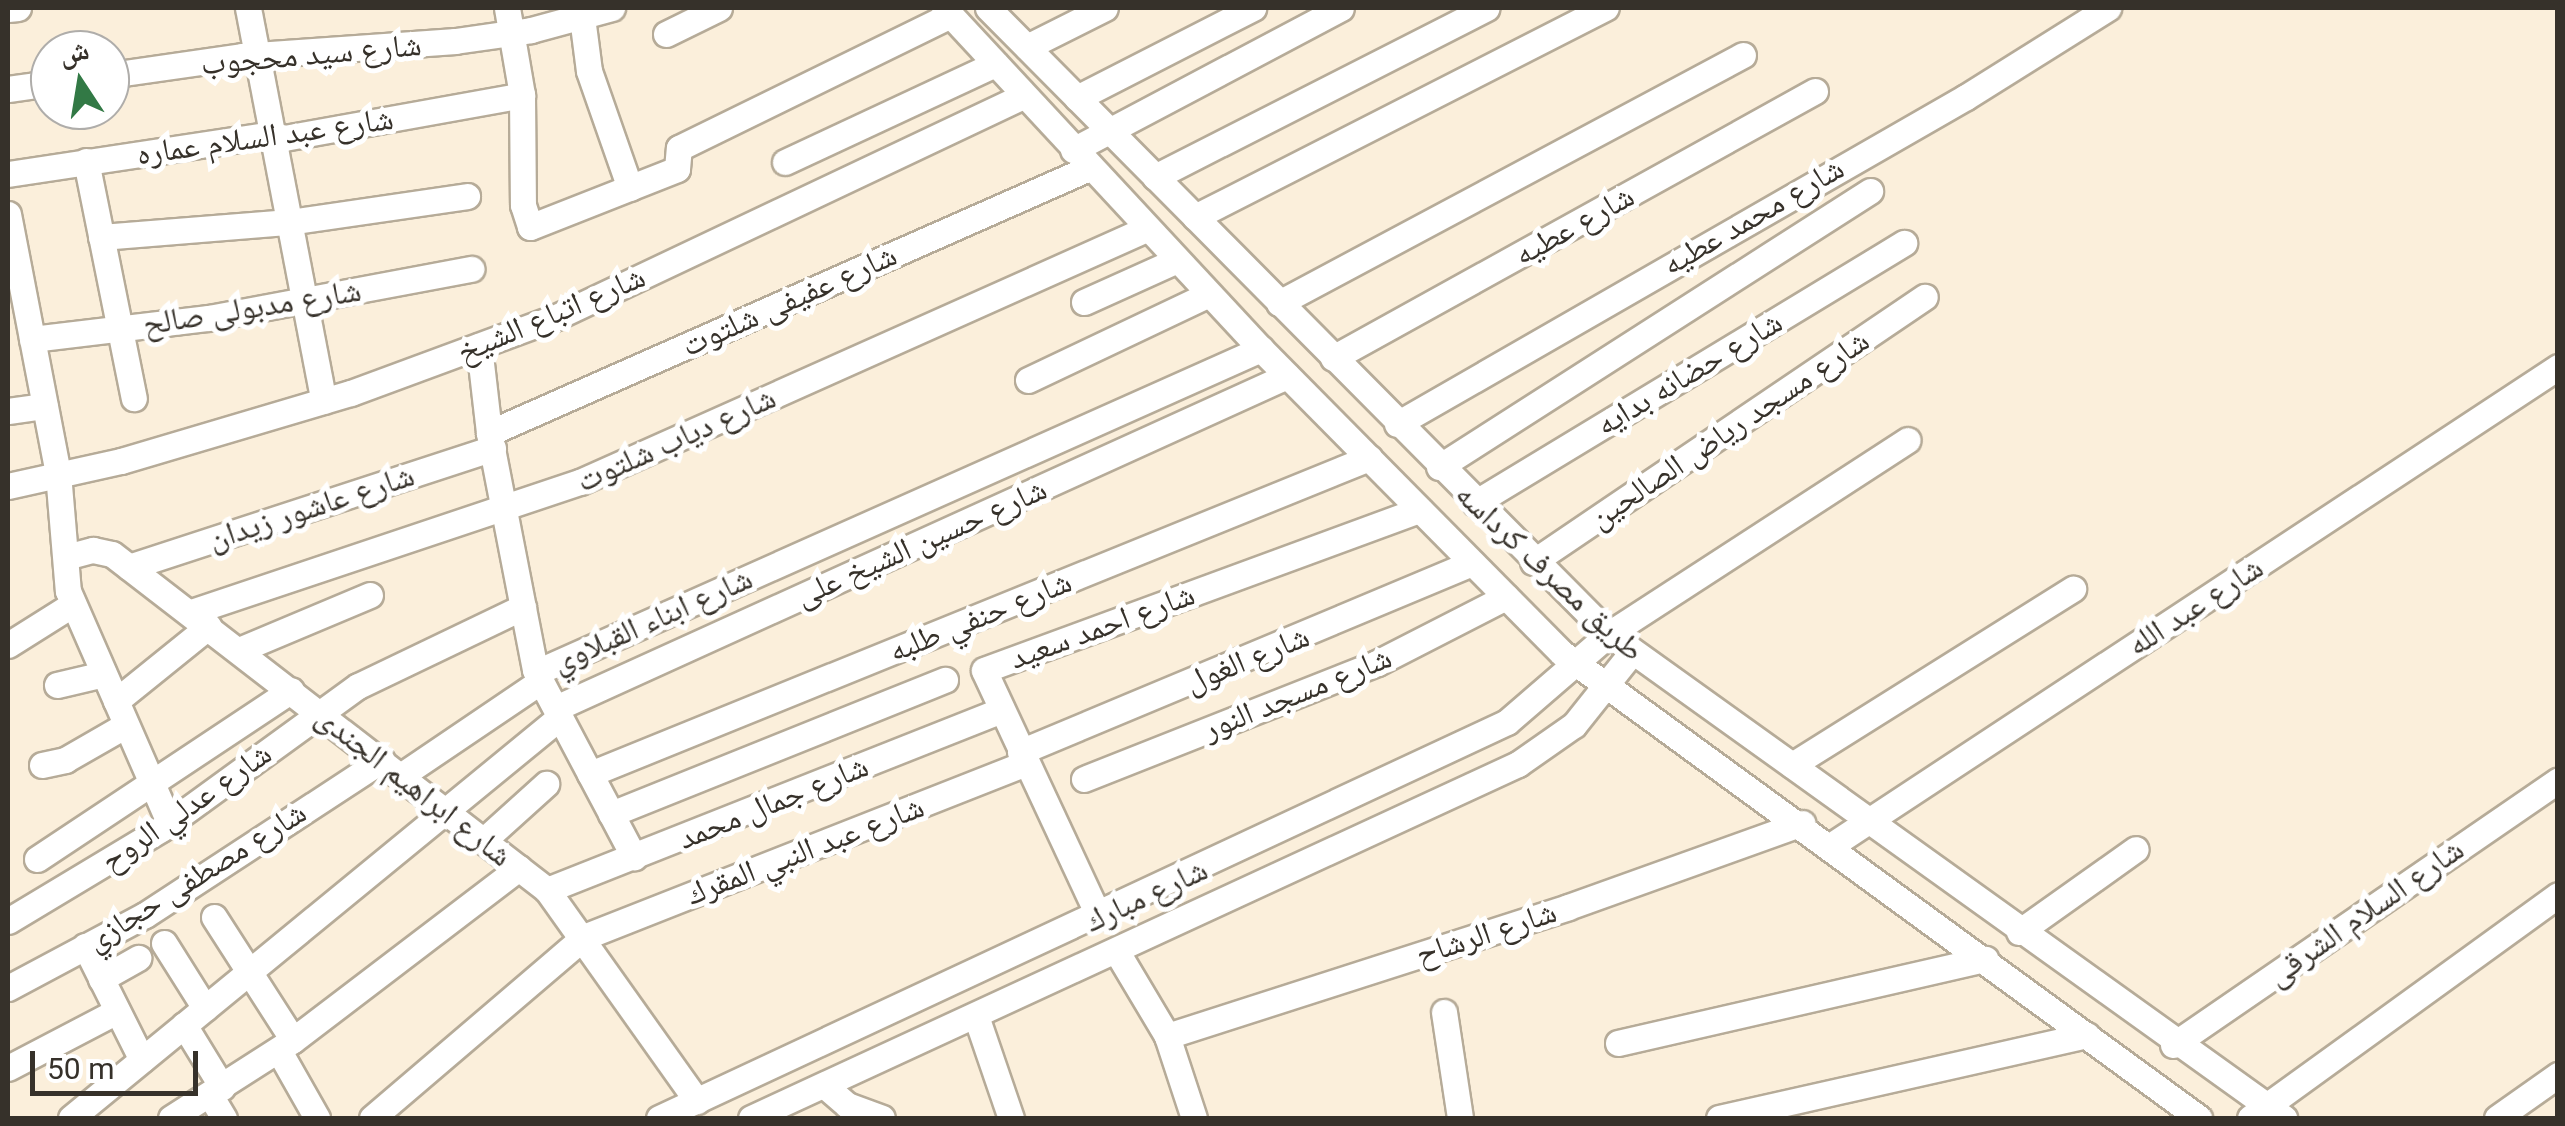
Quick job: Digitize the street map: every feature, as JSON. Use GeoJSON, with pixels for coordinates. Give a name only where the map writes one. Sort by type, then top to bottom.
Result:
{"type":"FeatureCollection","features":[{"type":"Feature","properties":{"kind":"street"},"geometry":{"type":"LineString","coordinates":[[8,9],[18,8]]}},
{"type":"Feature","properties":{"kind":"street"},"geometry":{"type":"LineString","coordinates":[[248,8],[324,401]]}},
{"type":"Feature","properties":{"kind":"street","name":"شارع سيد محجوب"},"geometry":{"type":"LineString","coordinates":[[130,72],[510,20],[582,17],[612,8]]}},
{"type":"Feature","properties":{"kind":"street"},"geometry":{"type":"LineString","coordinates":[[666,34],[719,8]]}},
{"type":"Feature","properties":{"kind":"street","name":"طريق مصرف كرداسه"},"geometry":{"type":"LineString","coordinates":[[988,8],[1474,503],[1608,634],[2267,1115]]}},
{"type":"Feature","properties":{"kind":"street"},"geometry":{"type":"LineString","coordinates":[[1027,47],[1105,8]]}},
{"type":"Feature","properties":{"kind":"street"},"geometry":{"type":"LineString","coordinates":[[1077,98],[1253,8]]}},
{"type":"Feature","properties":{"kind":"street","name":"شارع عفيفى شلتوت"},"geometry":{"type":"LineString","coordinates":[[491,441],[1081,159],[1110,131],[1341,8]]}},
{"type":"Feature","properties":{"kind":"street"},"geometry":{"type":"LineString","coordinates":[[1155,177],[1486,8]]}},
{"type":"Feature","properties":{"kind":"street"},"geometry":{"type":"LineString","coordinates":[[1195,217],[1606,8]]}},
{"type":"Feature","properties":{"kind":"street","name":"شارع محمد عطيه"},"geometry":{"type":"LineString","coordinates":[[1397,424],[1966,97],[2108,8]]}},
{"type":"Feature","properties":{"kind":"street"},"geometry":{"type":"LineString","coordinates":[[510,20],[522,96],[528,226],[678,168],[679,148],[947,11]]}},
{"type":"Feature","properties":{"kind":"street","name":"طريق مصرف كرداسه"},"geometry":{"type":"LineString","coordinates":[[947,11],[1261,349],[1577,666],[1802,823],[2199,1118]]}},
{"type":"Feature","properties":{"kind":"street"},"geometry":{"type":"LineString","coordinates":[[582,17],[589,71],[630,188]]}},
{"type":"Feature","properties":{"kind":"street"},"geometry":{"type":"LineString","coordinates":[[1278,303],[1743,55]]}},
{"type":"Feature","properties":{"kind":"street"},"geometry":{"type":"LineString","coordinates":[[785,162],[995,64]]}},
{"type":"Feature","properties":{"kind":"street","name":"شارع عطيه"},"geometry":{"type":"LineString","coordinates":[[1333,358],[1815,90]]}},
{"type":"Feature","properties":{"kind":"street","name":"شارع عبد السلام عماره"},"geometry":{"type":"LineString","coordinates":[[8,174],[272,134],[284,138],[522,96]]}},
{"type":"Feature","properties":{"kind":"street","name":"شارع اتباع الشيخ"},"geometry":{"type":"LineString","coordinates":[[8,486],[121,462],[324,401],[554,318],[1023,96]]}},
{"type":"Feature","properties":{"kind":"street"},"geometry":{"type":"LineString","coordinates":[[86,162],[134,398]]}},
{"type":"Feature","properties":{"kind":"street"},"geometry":{"type":"LineString","coordinates":[[1439,467],[1870,191]]}},
{"type":"Feature","properties":{"kind":"street"},"geometry":{"type":"LineString","coordinates":[[101,236],[289,222],[467,196]]}},
{"type":"Feature","properties":{"kind":"street"},"geometry":{"type":"LineString","coordinates":[[8,220],[16,307],[32,339],[58,473],[73,604],[168,820]]}},
{"type":"Feature","properties":{"kind":"street","name":"شارع دياب شلتوت"},"geometry":{"type":"LineString","coordinates":[[200,619],[580,482],[1146,228]]}},
{"type":"Feature","properties":{"kind":"street","name":"شارع حضانه بدايه"},"geometry":{"type":"LineString","coordinates":[[1474,503],[1904,243]]}},
{"type":"Feature","properties":{"kind":"street"},"geometry":{"type":"LineString","coordinates":[[1084,302],[1177,260]]}},
{"type":"Feature","properties":{"kind":"street","name":"شارع مدبولى صالح"},"geometry":{"type":"LineString","coordinates":[[32,339],[120,329],[471,270]]}},
{"type":"Feature","properties":{"kind":"street"},"geometry":{"type":"LineString","coordinates":[[1028,380],[1209,294]]}},
{"type":"Feature","properties":{"kind":"street","name":"شارع مسجد رياض الصالحين"},"geometry":{"type":"LineString","coordinates":[[1533,562],[1925,297]]}},
{"type":"Feature","properties":{"kind":"street"},"geometry":{"type":"LineString","coordinates":[[479,346],[491,441],[539,677],[634,858]]}},
{"type":"Feature","properties":{"kind":"street","name":"شارع ابناء القبلاوي"},"geometry":{"type":"LineString","coordinates":[[392,767],[539,677],[1261,349]]}},
{"type":"Feature","properties":{"kind":"street","name":"شارع عبد الله"},"geometry":{"type":"LineString","coordinates":[[1832,845],[2558,367]]}},
{"type":"Feature","properties":{"kind":"street","name":"شارع حسين الشيخ على"},"geometry":{"type":"LineString","coordinates":[[71,1118],[446,810],[558,712],[1287,376]]}},
{"type":"Feature","properties":{"kind":"street"},"geometry":{"type":"LineString","coordinates":[[8,411],[45,406]]}},
{"type":"Feature","properties":{"kind":"street","name":"شارع مبارك"},"geometry":{"type":"LineString","coordinates":[[659,1118],[1100,917],[1507,722],[1577,666],[1608,634],[1908,440]]}},
{"type":"Feature","properties":{"kind":"street","name":"شارع عاشور زيدان"},"geometry":{"type":"LineString","coordinates":[[129,567],[491,441]]}},
{"type":"Feature","properties":{"kind":"street","name":"شارع حنفي طلبه"},"geometry":{"type":"LineString","coordinates":[[590,774],[1370,458]]}},
{"type":"Feature","properties":{"kind":"street","name":"شارع احمد سعيد"},"geometry":{"type":"LineString","coordinates":[[1100,917],[1000,712],[987,668],[1420,510]]}},
{"type":"Feature","properties":{"kind":"street","name":"شارع ابراهيم الجندى"},"geometry":{"type":"LineString","coordinates":[[66,557],[98,550],[129,567],[546,890],[584,936],[697,1101]]}},
{"type":"Feature","properties":{"kind":"street","name":"شارع الغول"},"geometry":{"type":"LineString","coordinates":[[1022,758],[1472,562]]}},
{"type":"Feature","properties":{"kind":"street"},"geometry":{"type":"LineString","coordinates":[[1792,765],[2073,588]]}},
{"type":"Feature","properties":{"kind":"street"},"geometry":{"type":"LineString","coordinates":[[239,650],[370,595]]}},
{"type":"Feature","properties":{"kind":"street","name":"شارع مسجد النور"},"geometry":{"type":"LineString","coordinates":[[1084,780],[1377,663],[1506,598]]}},
{"type":"Feature","properties":{"kind":"street"},"geometry":{"type":"LineString","coordinates":[[8,646],[73,604]]}},
{"type":"Feature","properties":{"kind":"street","name":"شارع عدلي الروح"},"geometry":{"type":"LineString","coordinates":[[8,922],[168,820],[358,686],[523,608]]}},
{"type":"Feature","properties":{"kind":"street"},"geometry":{"type":"LineString","coordinates":[[42,765],[65,760],[121,713],[200,619]]}},
{"type":"Feature","properties":{"kind":"street","name":"شارع مبارك"},"geometry":{"type":"LineString","coordinates":[[751,1118],[785,1111],[824,1086],[1518,764],[1574,726],[1632,652]]}},
{"type":"Feature","properties":{"kind":"street"},"geometry":{"type":"LineString","coordinates":[[57,685],[104,674]]}},
{"type":"Feature","properties":{"kind":"street"},"geometry":{"type":"LineString","coordinates":[[611,814],[945,680]]}},
{"type":"Feature","properties":{"kind":"street"},"geometry":{"type":"LineString","coordinates":[[36,859],[292,690]]}},
{"type":"Feature","properties":{"kind":"street","name":"شارع جمال محمد"},"geometry":{"type":"LineString","coordinates":[[546,890],[1000,712]]}},
{"type":"Feature","properties":{"kind":"street","name":"شارع عبد النبي المقرك"},"geometry":{"type":"LineString","coordinates":[[372,1118],[584,936],[1022,758]]}},
{"type":"Feature","properties":{"kind":"street","name":"شارع مصطفى حجازي"},"geometry":{"type":"LineString","coordinates":[[8,988],[146,914],[392,767]]}},
{"type":"Feature","properties":{"kind":"street","name":"شارع السلام الشرقى"},"geometry":{"type":"LineString","coordinates":[[2173,1045],[2558,780]]}},
{"type":"Feature","properties":{"kind":"street"},"geometry":{"type":"LineString","coordinates":[[484,840],[546,784]]}},
{"type":"Feature","properties":{"kind":"street","name":"شارع الرشاح"},"geometry":{"type":"LineString","coordinates":[[1167,1036],[1802,823]]}},
{"type":"Feature","properties":{"kind":"street"},"geometry":{"type":"LineString","coordinates":[[2019,932],[2136,849]]}},
{"type":"Feature","properties":{"kind":"street"},"geometry":{"type":"LineString","coordinates":[[171,1118],[286,1045],[518,868]]}},
{"type":"Feature","properties":{"kind":"street"},"geometry":{"type":"LineString","coordinates":[[1156,890],[1173,925]]}},
{"type":"Feature","properties":{"kind":"street"},"geometry":{"type":"LineString","coordinates":[[2267,1115],[2558,896]]}},
{"type":"Feature","properties":{"kind":"street"},"geometry":{"type":"LineString","coordinates":[[214,917],[249,972],[318,1118]]}},
{"type":"Feature","properties":{"kind":"street"},"geometry":{"type":"LineString","coordinates":[[164,943],[205,1008]]}},
{"type":"Feature","properties":{"kind":"street"},"geometry":{"type":"LineString","coordinates":[[84,946],[142,1060]]}},
{"type":"Feature","properties":{"kind":"street"},"geometry":{"type":"LineString","coordinates":[[1117,952],[1167,1036],[1194,1118]]}},
{"type":"Feature","properties":{"kind":"street"},"geometry":{"type":"LineString","coordinates":[[101,979],[138,958]]}},
{"type":"Feature","properties":{"kind":"street"},"geometry":{"type":"LineString","coordinates":[[1618,1043],[1986,959]]}},
{"type":"Feature","properties":{"kind":"street"},"geometry":{"type":"LineString","coordinates":[[8,1068],[117,1011]]}},
{"type":"Feature","properties":{"kind":"street"},"geometry":{"type":"LineString","coordinates":[[1444,1012],[1460,1118]]}},
{"type":"Feature","properties":{"kind":"street"},"geometry":{"type":"LineString","coordinates":[[976,1016],[1011,1118]]}},
{"type":"Feature","properties":{"kind":"street"},"geometry":{"type":"LineString","coordinates":[[184,1025],[216,1091],[224,1118]]}},
{"type":"Feature","properties":{"kind":"street"},"geometry":{"type":"LineString","coordinates":[[1719,1118],[2087,1035]]}},
{"type":"Feature","properties":{"kind":"street"},"geometry":{"type":"LineString","coordinates":[[768,1068],[785,1111]]}},
{"type":"Feature","properties":{"kind":"street"},"geometry":{"type":"LineString","coordinates":[[2497,1118],[2558,1075]]}},
{"type":"Feature","properties":{"kind":"street"},"geometry":{"type":"LineString","coordinates":[[824,1086],[847,1104],[882,1118]]}},
{"type":"Feature","properties":{"kind":"street"},"geometry":{"type":"LineString","coordinates":[[722,1090],[736,1118]]}}]}
